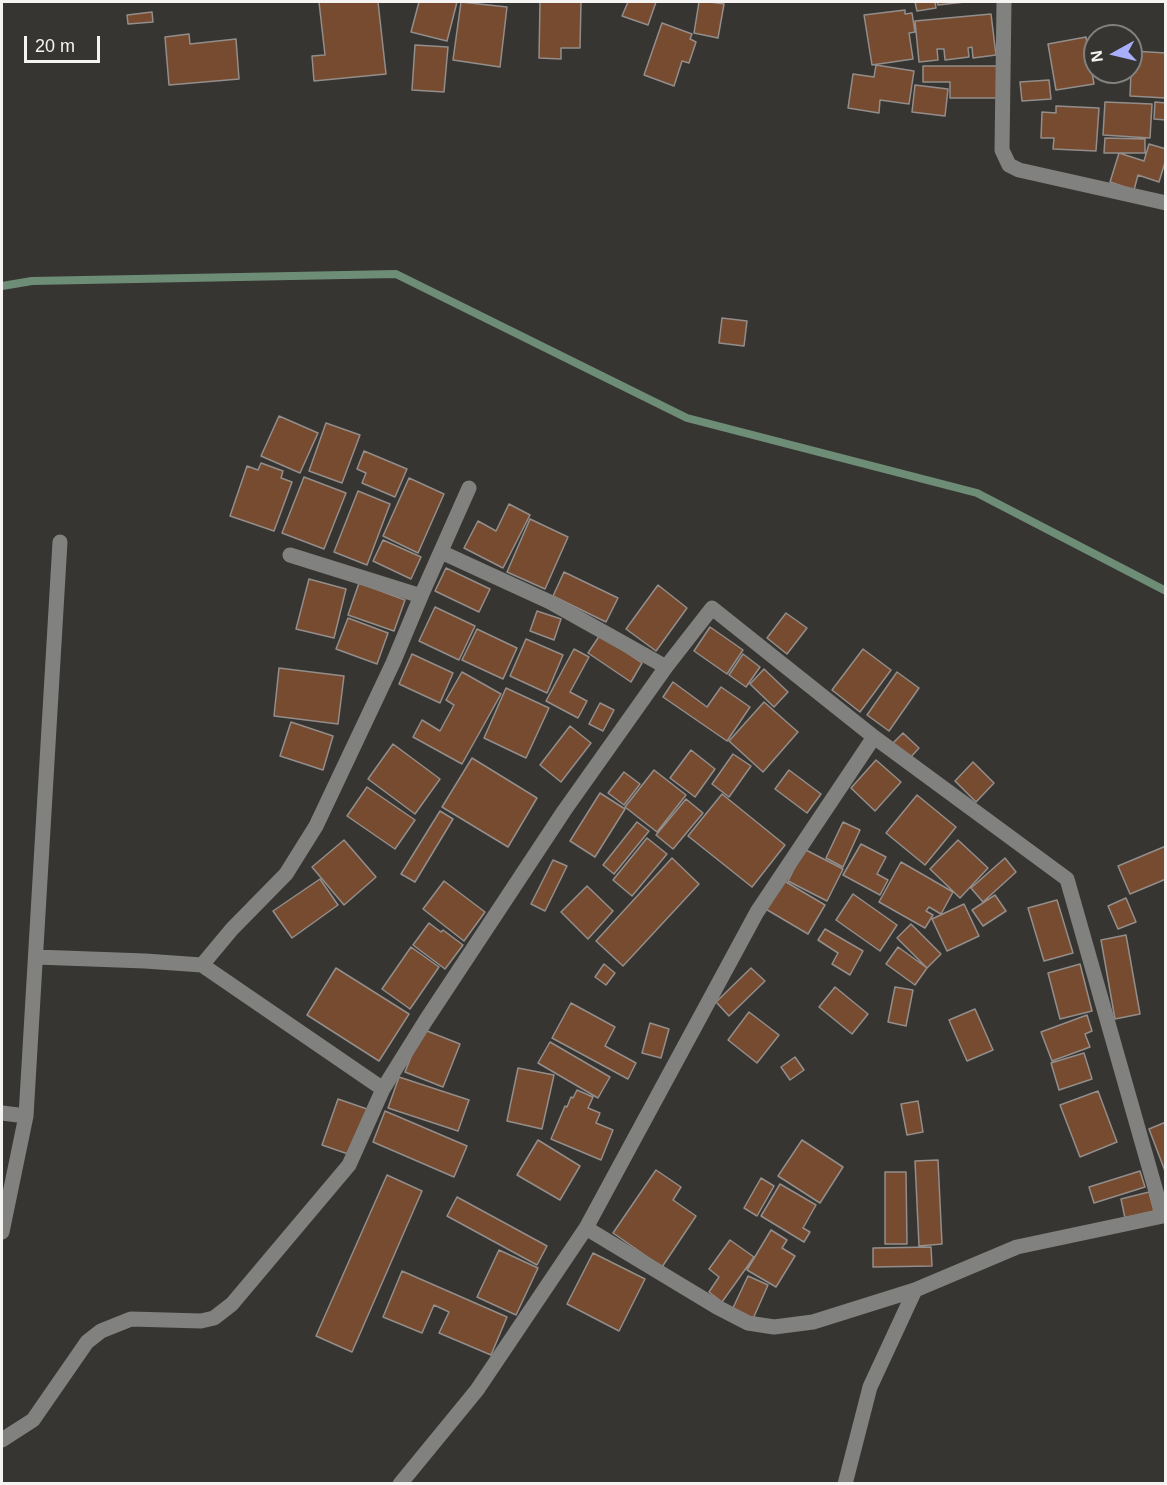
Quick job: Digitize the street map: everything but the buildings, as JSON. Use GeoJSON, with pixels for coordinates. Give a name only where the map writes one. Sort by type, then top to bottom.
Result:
{"type":"FeatureCollection","features":[{"type":"Feature","properties":{"kind":"street"},"geometry":{"type":"LineString","coordinates":[[1004,2],[1002,150],[1009,165],[1019,170],[1166,203]]}},
{"type":"Feature","properties":{"kind":"street"},"geometry":{"type":"LineString","coordinates":[[202,965],[232,929],[286,874],[316,826],[393,663],[469,488]]}},
{"type":"Feature","properties":{"kind":"street"},"geometry":{"type":"LineString","coordinates":[[2,1232],[26,1116],[60,542]]}},
{"type":"Feature","properties":{"kind":"street"},"geometry":{"type":"LineString","coordinates":[[441,552],[550,602],[666,667]]}},
{"type":"Feature","properties":{"kind":"street"},"geometry":{"type":"LineString","coordinates":[[290,555],[421,596]]}},
{"type":"Feature","properties":{"kind":"street"},"geometry":{"type":"LineString","coordinates":[[2,1440],[33,1420],[87,1342],[101,1331],[131,1319],[201,1321],[214,1318],[232,1304],[349,1165],[384,1089],[426,1020],[564,811],[666,667],[712,608],[873,737],[1067,879],[1163,1216],[1017,1247],[915,1290],[813,1322],[774,1327],[748,1323],[717,1307],[586,1228]]}},
{"type":"Feature","properties":{"kind":"street"},"geometry":{"type":"LineString","coordinates":[[400,1484],[477,1389],[586,1228],[757,912],[873,737]]}},
{"type":"Feature","properties":{"kind":"street"},"geometry":{"type":"LineString","coordinates":[[36,957],[202,965],[384,1089]]}},
{"type":"Feature","properties":{"kind":"street"},"geometry":{"type":"LineString","coordinates":[[2,1113],[26,1116]]}},
{"type":"Feature","properties":{"kind":"street"},"geometry":{"type":"LineString","coordinates":[[845,1484],[870,1387],[915,1290]]}},
{"type":"Feature","properties":{"kind":"waterway"},"geometry":{"type":"LineString","coordinates":[[2,286],[32,281],[396,274],[687,418],[977,493],[1166,591]]}}]}
